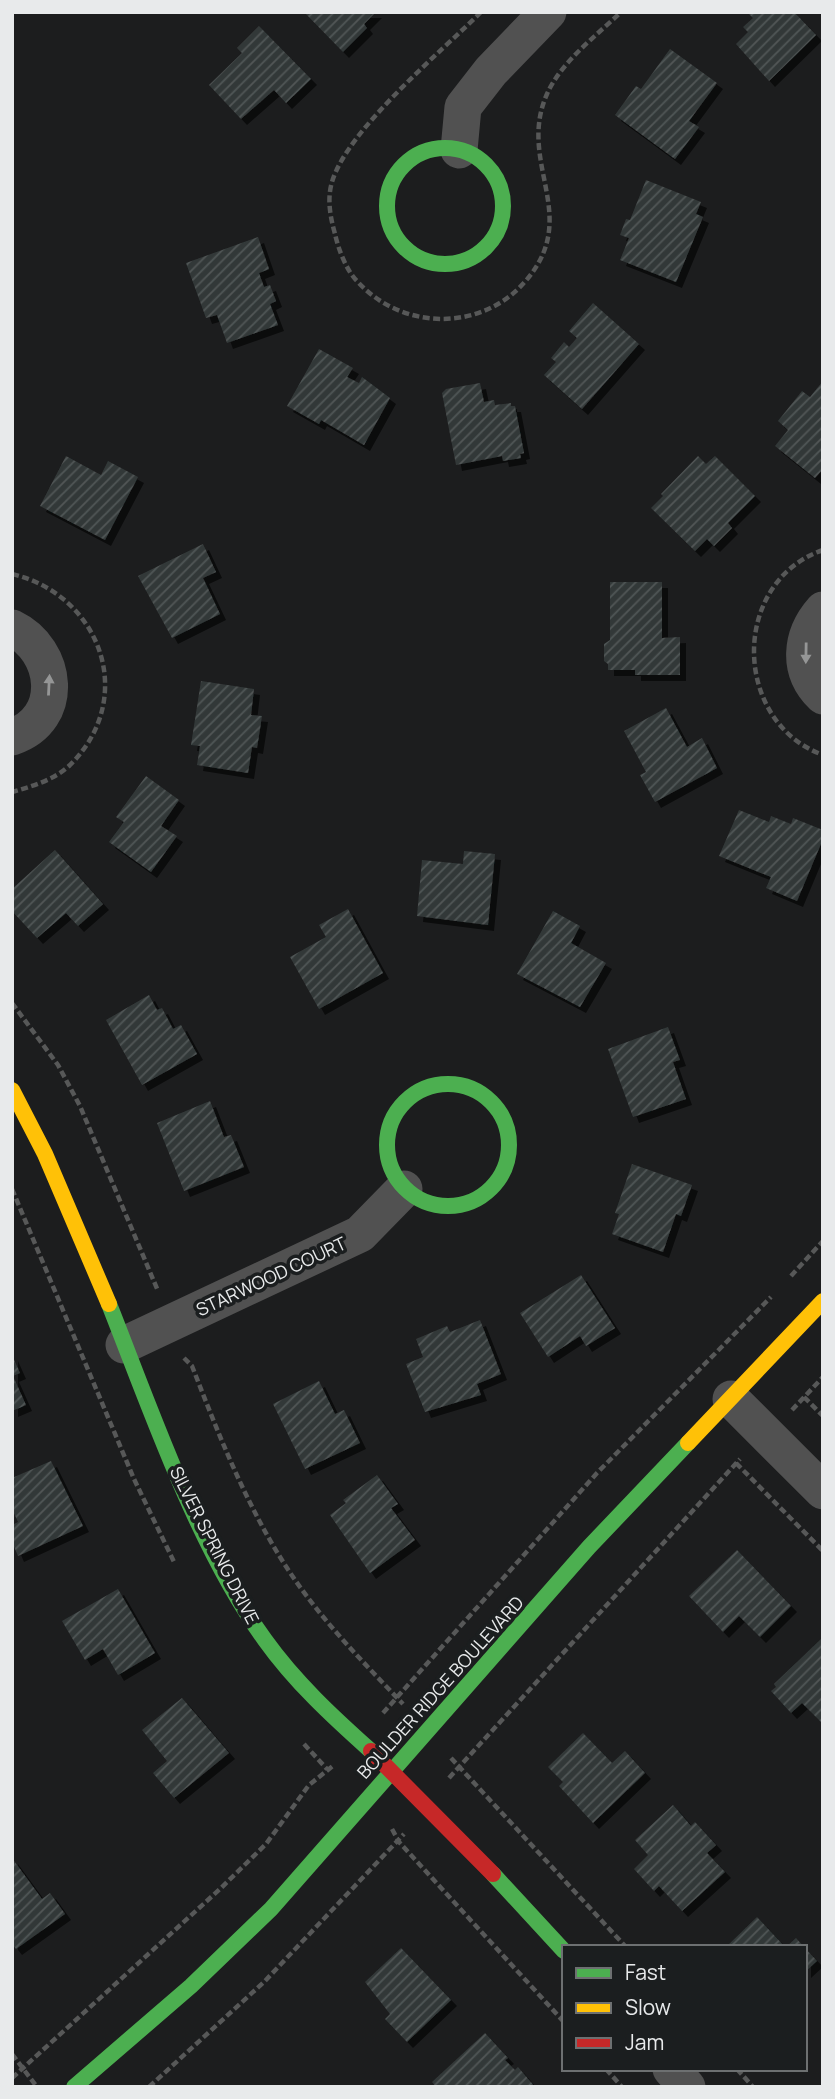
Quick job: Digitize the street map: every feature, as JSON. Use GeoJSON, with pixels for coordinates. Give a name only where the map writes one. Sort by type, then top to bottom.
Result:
{"type":"FeatureCollection","features":[{"type":"Feature","properties":{"kind":"street"},"geometry":{"type":"LineString","coordinates":[[459,150],[463,107],[491,71],[548,12]]}},
{"type":"Feature","properties":{"kind":"street"},"geometry":{"type":"LineString","coordinates":[[440,148],[459,150],[476,158],[491,170],[499,187],[503,206],[500,224],[491,241],[477,254],[450,263],[423,260],[406,250],[394,235],[387,217],[387,197],[393,179],[405,164],[421,153],[440,148]]}},
{"type":"Feature","properties":{"kind":"street"},"geometry":{"type":"LineString","coordinates":[[823,610],[809,628],[804,648],[806,668],[814,687],[823,696]]}},
{"type":"Feature","properties":{"kind":"street"},"geometry":{"type":"LineString","coordinates":[[12,628],[30,638],[42,652],[49,670],[50,689],[45,708],[34,723],[12,737]]}},
{"type":"Feature","properties":{"kind":"street"},"geometry":{"type":"LineString","coordinates":[[449,1083],[470,1087],[488,1097],[501,1113],[509,1131],[509,1151],[504,1170],[493,1187],[477,1199],[459,1205],[439,1206],[420,1200],[404,1189],[392,1171],[387,1141],[396,1111],[410,1096],[428,1086],[449,1083]]}},
{"type":"Feature","properties":{"kind":"street","name":"SILVER SPRING DRIVE"},"geometry":{"type":"LineString","coordinates":[[12,1090],[69,1209],[180,1481],[249,1617],[293,1678],[476,1854],[562,1949]]}},
{"type":"Feature","properties":{"kind":"street","name":"STARWOOD COURT"},"geometry":{"type":"LineString","coordinates":[[124,1345],[360,1234],[404,1189]]}},
{"type":"Feature","properties":{"kind":"street","name":"BOULDER RIDGE BOULEVARD"},"geometry":{"type":"LineString","coordinates":[[74,2087],[181,1995],[271,1909],[589,1547],[823,1301]]}},
{"type":"Feature","properties":{"kind":"street"},"geometry":{"type":"LineString","coordinates":[[731,1399],[823,1491]]}},
{"type":"Feature","properties":{"kind":"street"},"geometry":{"type":"LineString","coordinates":[[673,2071],[687,2087]]}},
{"type":"Feature","properties":{"kind":"path"},"geometry":{"type":"LineString","coordinates":[[12,1003],[58,1065],[80,1106],[185,1359],[192,1366],[225,1452],[264,1531],[300,1587],[340,1638],[624,1945]]}},
{"type":"Feature","properties":{"kind":"path"},"geometry":{"type":"LineString","coordinates":[[790,1278],[823,1241]]}},
{"type":"Feature","properties":{"kind":"path"},"geometry":{"type":"LineString","coordinates":[[390,1704],[597,1473],[780,1287]]}},
{"type":"Feature","properties":{"kind":"path"},"geometry":{"type":"LineString","coordinates":[[149,2087],[264,1982],[399,1842],[458,1766],[466,1762],[736,1463],[768,1436],[823,1377]]}},
{"type":"Feature","properties":{"kind":"path"},"geometry":{"type":"LineString","coordinates":[[804,1397],[823,1416]]}},
{"type":"Feature","properties":{"kind":"path"},"geometry":{"type":"LineString","coordinates":[[736,1463],[823,1551]]}},
{"type":"Feature","properties":{"kind":"path"},"geometry":{"type":"LineString","coordinates":[[12,2078],[266,1844],[309,1785],[337,1764],[395,1832],[399,1842],[562,2020]]}},
{"type":"Feature","properties":{"kind":"path"},"geometry":{"type":"LineString","coordinates":[[12,2054],[37,2087]]}},
{"type":"Feature","properties":{"kind":"path"},"geometry":{"type":"LineString","coordinates":[[608,2071],[622,2087]]}},
{"type":"Feature","properties":{"kind":"path"},"geometry":{"type":"LineString","coordinates":[[739,2071],[753,2087]]}},
{"type":"Feature","properties":{"kind":"building"},"geometry":{"type":"Polygon","coordinates":[[[304,12],[376,12],[364,24],[367,28],[343,52],[304,12]]]}},
{"type":"Feature","properties":{"kind":"building"},"geometry":{"type":"Polygon","coordinates":[[[747,12],[794,12],[816,35],[769,81],[736,44],[748,32],[743,27],[753,18],[747,12]]]}},
{"type":"Feature","properties":{"kind":"building"},"geometry":{"type":"Polygon","coordinates":[[[259,26],[311,79],[286,103],[274,90],[241,119],[209,85],[242,53],[237,48],[259,26]]]}},
{"type":"Feature","properties":{"kind":"building"},"geometry":{"type":"Polygon","coordinates":[[[670,49],[717,83],[689,121],[699,127],[675,159],[615,115],[636,86],[641,89],[670,49]]]}},
{"type":"Feature","properties":{"kind":"building"},"geometry":{"type":"Polygon","coordinates":[[[646,180],[701,202],[696,214],[703,217],[676,282],[620,260],[629,238],[620,235],[626,219],[630,220],[646,180]]]}},
{"type":"Feature","properties":{"kind":"building"},"geometry":{"type":"Polygon","coordinates":[[[258,237],[269,269],[259,273],[264,287],[270,285],[276,301],[270,304],[278,325],[227,343],[217,315],[206,318],[186,263],[258,237]]]}},
{"type":"Feature","properties":{"kind":"building"},"geometry":{"type":"Polygon","coordinates":[[[593,303],[639,344],[582,409],[544,375],[556,362],[551,358],[564,342],[569,347],[577,338],[569,331],[593,303]]]}},
{"type":"Feature","properties":{"kind":"building"},"geometry":{"type":"Polygon","coordinates":[[[319,349],[353,368],[347,377],[359,383],[362,377],[390,398],[364,445],[321,420],[319,424],[287,406],[319,349]]]}},
{"type":"Feature","properties":{"kind":"building"},"geometry":{"type":"Polygon","coordinates":[[[823,381],[823,469],[815,478],[775,446],[788,430],[778,421],[802,391],[810,397],[823,381]]]}},
{"type":"Feature","properties":{"kind":"building"},"geometry":{"type":"Polygon","coordinates":[[[480,383],[484,402],[494,400],[495,405],[511,403],[511,406],[515,406],[524,453],[520,454],[521,458],[503,461],[502,456],[456,465],[442,393],[446,389],[480,383]]]}},
{"type":"Feature","properties":{"kind":"building"},"geometry":{"type":"Polygon","coordinates":[[[66,456],[101,475],[108,461],[138,477],[105,540],[40,506],[66,456]]]}},
{"type":"Feature","properties":{"kind":"building"},"geometry":{"type":"Polygon","coordinates":[[[698,456],[706,464],[715,456],[755,496],[728,523],[732,528],[714,546],[707,539],[695,551],[651,508],[698,456]]]}},
{"type":"Feature","properties":{"kind":"building"},"geometry":{"type":"Polygon","coordinates":[[[203,544],[216,572],[203,578],[220,614],[172,638],[138,576],[203,544]]]}},
{"type":"Feature","properties":{"kind":"building"},"geometry":{"type":"Polygon","coordinates":[[[610,582],[662,582],[662,638],[680,637],[680,675],[635,675],[635,670],[608,670],[608,664],[604,661],[604,644],[610,640],[610,582]]]}},
{"type":"Feature","properties":{"kind":"building"},"geometry":{"type":"Polygon","coordinates":[[[201,681],[254,689],[251,715],[262,716],[257,748],[252,747],[248,773],[197,765],[200,746],[191,745],[201,681]]]}},
{"type":"Feature","properties":{"kind":"building"},"geometry":{"type":"Polygon","coordinates":[[[666,708],[687,747],[702,738],[717,768],[655,802],[640,775],[646,772],[624,731],[666,708]]]}},
{"type":"Feature","properties":{"kind":"building"},"geometry":{"type":"Polygon","coordinates":[[[146,776],[179,800],[161,826],[177,836],[151,872],[109,842],[124,822],[116,817],[146,776]]]}},
{"type":"Feature","properties":{"kind":"building"},"geometry":{"type":"Polygon","coordinates":[[[739,810],[769,822],[771,816],[791,824],[793,818],[823,830],[823,839],[797,901],[766,888],[771,877],[719,856],[739,810]]]}},
{"type":"Feature","properties":{"kind":"building"},"geometry":{"type":"Polygon","coordinates":[[[55,850],[103,904],[78,926],[66,913],[37,938],[12,911],[12,889],[55,850]]]}},
{"type":"Feature","properties":{"kind":"building"},"geometry":{"type":"Polygon","coordinates":[[[464,851],[495,854],[488,925],[417,916],[422,860],[463,864],[464,851]]]}},
{"type":"Feature","properties":{"kind":"building"},"geometry":{"type":"Polygon","coordinates":[[[348,909],[383,973],[319,1009],[290,957],[326,937],[319,925],[348,909]]]}},
{"type":"Feature","properties":{"kind":"building"},"geometry":{"type":"Polygon","coordinates":[[[553,911],[580,926],[571,943],[606,963],[580,1007],[517,974],[553,911]]]}},
{"type":"Feature","properties":{"kind":"building"},"geometry":{"type":"Polygon","coordinates":[[[149,995],[157,1010],[162,1008],[173,1029],[181,1025],[197,1054],[142,1085],[106,1020],[149,995]]]}},
{"type":"Feature","properties":{"kind":"building"},"geometry":{"type":"Polygon","coordinates":[[[668,1027],[680,1060],[673,1062],[686,1099],[633,1117],[608,1049],[668,1027]]]}},
{"type":"Feature","properties":{"kind":"building"},"geometry":{"type":"Polygon","coordinates":[[[210,1101],[224,1137],[231,1135],[244,1167],[184,1191],[157,1123],[210,1101]]]}},
{"type":"Feature","properties":{"kind":"building"},"geometry":{"type":"Polygon","coordinates":[[[632,1164],[692,1185],[681,1216],[676,1214],[663,1252],[612,1234],[619,1214],[615,1213],[632,1164]]]}},
{"type":"Feature","properties":{"kind":"building"},"geometry":{"type":"Polygon","coordinates":[[[581,1275],[615,1328],[586,1346],[580,1336],[548,1357],[520,1313],[581,1275]]]}},
{"type":"Feature","properties":{"kind":"building"},"geometry":{"type":"Polygon","coordinates":[[[480,1320],[501,1374],[477,1384],[481,1395],[425,1412],[406,1364],[423,1357],[416,1339],[447,1326],[450,1332],[480,1320]]]}},
{"type":"Feature","properties":{"kind":"building"},"geometry":{"type":"Polygon","coordinates":[[[12,1355],[20,1373],[13,1376],[26,1405],[12,1411],[12,1355]]]}},
{"type":"Feature","properties":{"kind":"building"},"geometry":{"type":"Polygon","coordinates":[[[319,1381],[335,1414],[344,1410],[360,1443],[305,1469],[273,1404],[319,1381]]]}},
{"type":"Feature","properties":{"kind":"building"},"geometry":{"type":"Polygon","coordinates":[[[51,1461],[83,1526],[18,1556],[12,1542],[12,1525],[18,1522],[12,1509],[12,1478],[51,1461]]]}},
{"type":"Feature","properties":{"kind":"building"},"geometry":{"type":"Polygon","coordinates":[[[377,1475],[398,1504],[391,1508],[415,1540],[370,1573],[330,1515],[346,1503],[343,1500],[377,1475]]]}},
{"type":"Feature","properties":{"kind":"building"},"geometry":{"type":"Polygon","coordinates":[[[737,1550],[791,1606],[760,1637],[739,1616],[723,1632],[689,1596],[737,1550]]]}},
{"type":"Feature","properties":{"kind":"building"},"geometry":{"type":"Polygon","coordinates":[[[118,1589],[155,1653],[118,1675],[103,1649],[85,1660],[62,1621],[118,1589]]]}},
{"type":"Feature","properties":{"kind":"building"},"geometry":{"type":"Polygon","coordinates":[[[821,1639],[823,1724],[802,1703],[791,1713],[771,1691],[776,1687],[774,1684],[821,1639]]]}},
{"type":"Feature","properties":{"kind":"building"},"geometry":{"type":"Polygon","coordinates":[[[182,1698],[229,1753],[174,1798],[153,1773],[167,1761],[142,1730],[182,1698]]]}},
{"type":"Feature","properties":{"kind":"building"},"geometry":{"type":"Polygon","coordinates":[[[583,1733],[612,1763],[625,1751],[645,1773],[593,1823],[559,1786],[563,1782],[548,1767],[583,1733]]]}},
{"type":"Feature","properties":{"kind":"building"},"geometry":{"type":"Polygon","coordinates":[[[673,1805],[691,1826],[695,1822],[716,1845],[707,1853],[725,1872],[682,1911],[659,1886],[654,1891],[634,1869],[648,1855],[635,1840],[673,1805]]]}},
{"type":"Feature","properties":{"kind":"building"},"geometry":{"type":"Polygon","coordinates":[[[12,1858],[42,1899],[50,1893],[65,1914],[16,1949],[12,1944],[12,1858]]]}},
{"type":"Feature","properties":{"kind":"building"},"geometry":{"type":"Polygon","coordinates":[[[757,1917],[783,1945],[728,1945],[757,1917]]]}},
{"type":"Feature","properties":{"kind":"building"},"geometry":{"type":"Polygon","coordinates":[[[796,1938],[802,1945],[788,1945],[796,1938]]]}},
{"type":"Feature","properties":{"kind":"building"},"geometry":{"type":"Polygon","coordinates":[[[401,1948],[451,2000],[407,2042],[385,2019],[390,2014],[365,1982],[401,1948]]]}},
{"type":"Feature","properties":{"kind":"building"},"geometry":{"type":"Polygon","coordinates":[[[807,1950],[817,1961],[807,1970],[807,1950]]]}},
{"type":"Feature","properties":{"kind":"building"},"geometry":{"type":"Polygon","coordinates":[[[485,2033],[508,2058],[505,2060],[515,2070],[518,2067],[535,2087],[436,2087],[432,2082],[485,2033]]]}},
{"type":"Feature","properties":{"kind":"traffic: fast"},"geometry":{"type":"LineString","coordinates":[[445,148],[467,153],[486,165],[498,184],[503,206],[498,228],[486,247],[467,259],[445,264],[423,259],[404,247],[392,228],[387,206],[392,184],[404,165],[423,153],[445,148]]}},
{"type":"Feature","properties":{"kind":"traffic: fast"},"geometry":{"type":"LineString","coordinates":[[448,1084],[471,1088],[491,1102],[505,1122],[509,1145],[505,1168],[491,1188],[471,1202],[448,1206],[425,1202],[405,1188],[391,1168],[387,1145],[391,1122],[405,1102],[425,1088],[448,1084]]}},
{"type":"Feature","properties":{"kind":"traffic: fast"},"geometry":{"type":"LineString","coordinates":[[109,1304],[159,1433],[218,1564],[265,1640],[289,1670],[371,1751]]}},
{"type":"Feature","properties":{"kind":"traffic: fast"},"geometry":{"type":"LineString","coordinates":[[74,2087],[191,1986],[271,1909],[589,1547],[688,1443]]}},
{"type":"Feature","properties":{"kind":"traffic: fast"},"geometry":{"type":"LineString","coordinates":[[493,1874],[562,1949]]}},
{"type":"Feature","properties":{"kind":"traffic: slow"},"geometry":{"type":"LineString","coordinates":[[12,1090],[45,1154],[109,1304]]}},
{"type":"Feature","properties":{"kind":"traffic: slow"},"geometry":{"type":"LineString","coordinates":[[688,1443],[823,1301]]}},
{"type":"Feature","properties":{"kind":"traffic: jam"},"geometry":{"type":"LineString","coordinates":[[371,1751],[493,1874]]}}]}
